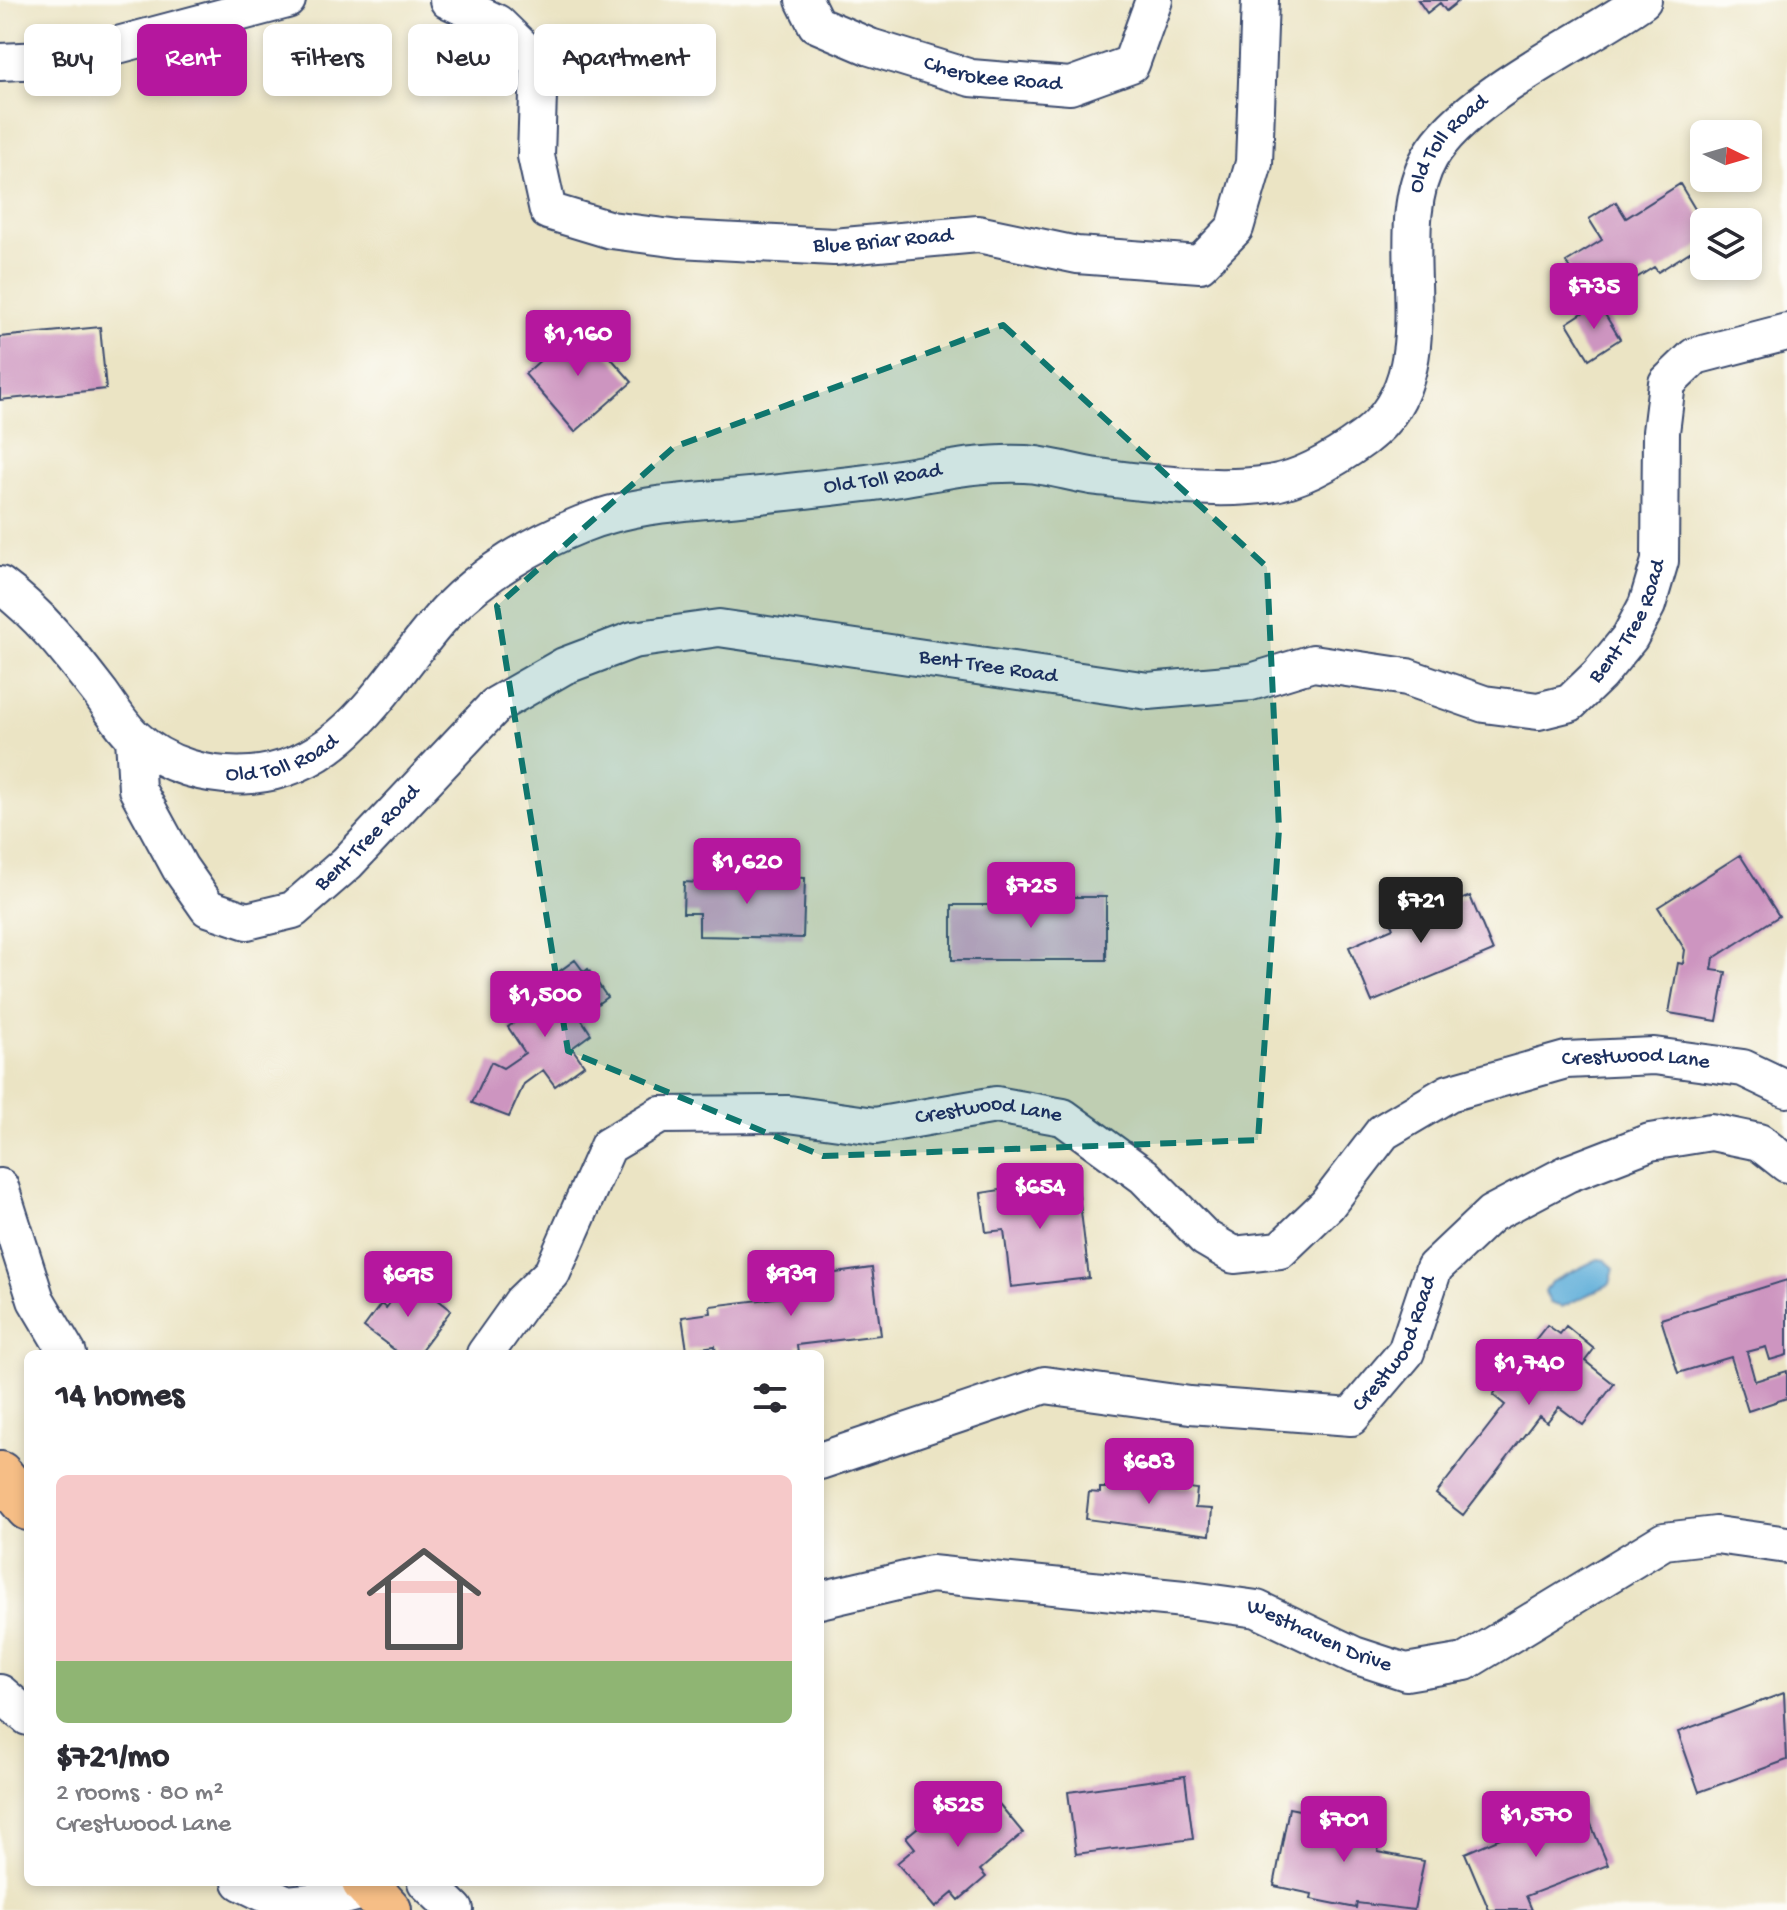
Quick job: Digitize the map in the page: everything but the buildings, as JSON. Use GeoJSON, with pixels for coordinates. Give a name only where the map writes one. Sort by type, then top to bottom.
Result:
{"type":"FeatureCollection","features":[{"type":"Feature","properties":{"kind":"main road"},"geometry":{"type":"LineString","coordinates":[[0,1474],[24,1503]]}},
{"type":"Feature","properties":{"kind":"street"},"geometry":{"type":"LineString","coordinates":[[0,62],[65,59],[287,0]]}},
{"type":"Feature","properties":{"kind":"street","name":"Blue Briar Road"},"geometry":{"type":"LineString","coordinates":[[448,0],[497,23],[539,64],[536,156],[548,211],[611,230],[679,239],[834,247],[978,234],[1077,255],[1200,264],[1235,228],[1254,163],[1260,0]]}},
{"type":"Feature","properties":{"kind":"street","name":"Cherokee Road"},"geometry":{"type":"LineString","coordinates":[[804,0],[816,24],[870,47],[971,78],[1070,86],[1131,64],[1154,0]]}},
{"type":"Feature","properties":{"kind":"street","name":"Old Toll Road"},"geometry":{"type":"LineString","coordinates":[[0,585],[27,604],[68,651],[134,738],[192,772],[253,775],[313,759],[360,722],[397,670],[452,606],[506,563],[582,524],[647,505],[1024,464],[1096,477],[1198,485],[1271,484],[1329,462],[1370,434],[1388,413],[1407,374],[1415,316],[1414,214],[1426,163],[1439,143],[1456,124],[1514,82],[1643,0]]}},
{"type":"Feature","properties":{"kind":"street","name":"Bent Tree Road"},"geometry":{"type":"LineString","coordinates":[[134,738],[137,789],[180,868],[208,908],[247,921],[293,910],[347,863],[496,705],[564,666],[633,640],[719,628],[1148,691],[1251,682],[1313,663],[1407,677],[1484,704],[1538,711],[1570,703],[1599,675],[1630,637],[1647,605],[1660,561],[1661,446],[1667,383],[1695,356],[1787,332]]}},
{"type":"Feature","properties":{"kind":"street","name":"Crestwood Lane"},"geometry":{"type":"LineString","coordinates":[[488,1350],[522,1302],[552,1273],[608,1146],[660,1115],[789,1114],[875,1126],[996,1105],[1063,1117],[1144,1176],[1205,1238],[1234,1255],[1280,1250],[1327,1205],[1383,1132],[1449,1093],[1566,1060],[1654,1056],[1743,1068],[1787,1089]]}},
{"type":"Feature","properties":{"kind":"street","name":"Crestwood Road"},"geometry":{"type":"LineString","coordinates":[[824,1460],[1045,1385],[1190,1405],[1351,1417],[1406,1352],[1434,1268],[1491,1214],[1567,1174],[1650,1142],[1711,1132],[1759,1142],[1787,1164]]}},
{"type":"Feature","properties":{"kind":"street"},"geometry":{"type":"LineString","coordinates":[[0,1187],[36,1300],[66,1350]]}},
{"type":"Feature","properties":{"kind":"street","name":"Westhaven Drive"},"geometry":{"type":"LineString","coordinates":[[824,1599],[931,1574],[1184,1599],[1257,1609],[1354,1655],[1406,1672],[1465,1662],[1664,1541],[1716,1535],[1787,1545]]}},
{"type":"Feature","properties":{"kind":"street"},"geometry":{"type":"LineString","coordinates":[[0,1693],[24,1714]]}},
{"type":"Feature","properties":{"kind":"street"},"geometry":{"type":"LineString","coordinates":[[249,1886],[287,1904],[375,1894]]}},
{"type":"Feature","properties":{"kind":"street"},"geometry":{"type":"LineString","coordinates":[[430,1886],[455,1910]]}},
{"type":"Feature","properties":{"kind":"highlighted area"},"geometry":{"type":"Polygon","coordinates":[[[1003,325],[1267,567],[1279,829],[1258,1140],[823,1156],[568,1051],[497,606],[674,447],[1003,325]]]}},
{"type":"Feature","properties":{"kind":"water"},"geometry":{"type":"Polygon","coordinates":[[[1598,1259],[1605,1260],[1614,1268],[1610,1284],[1562,1307],[1550,1303],[1545,1292],[1551,1282],[1598,1259]]]}}]}
